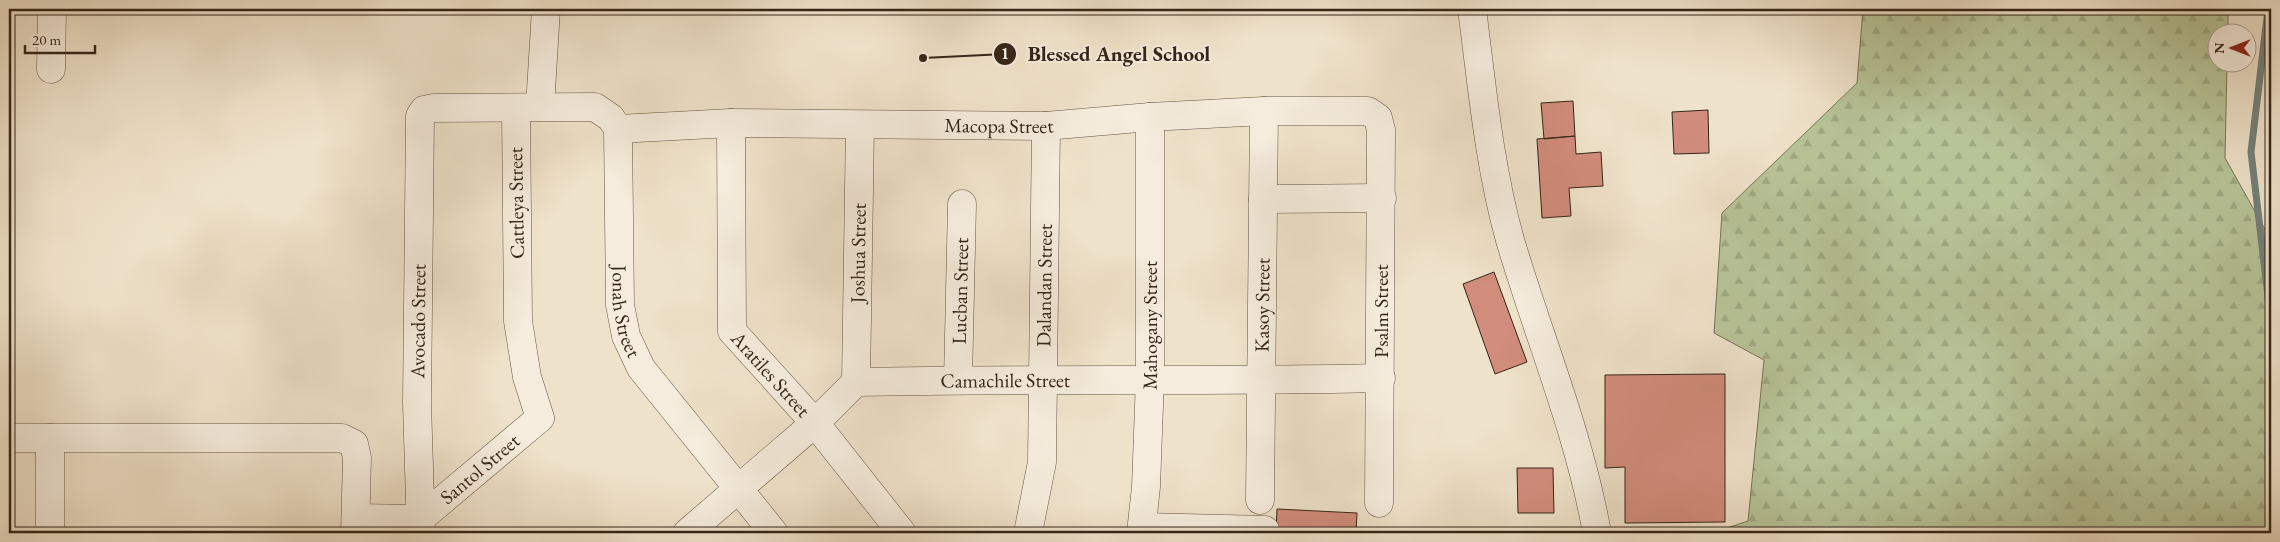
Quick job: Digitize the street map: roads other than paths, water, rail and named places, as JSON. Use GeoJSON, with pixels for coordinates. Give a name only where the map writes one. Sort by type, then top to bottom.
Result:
{"type":"FeatureCollection","features":[{"type":"Feature","properties":{"kind":"street"},"geometry":{"type":"LineString","coordinates":[[51,69],[52,9]]}},
{"type":"Feature","properties":{"kind":"street","name":"Cattleya Street"},"geometry":{"type":"LineString","coordinates":[[540,418],[527,377],[518,321],[528,107],[546,9]]}},
{"type":"Feature","properties":{"kind":"street"},"geometry":{"type":"LineString","coordinates":[[1472,9],[1496,183],[1510,240],[1572,429],[1590,494],[1597,533]]}},
{"type":"Feature","properties":{"kind":"street"},"geometry":{"type":"LineString","coordinates":[[528,107],[595,107],[611,118],[618,129]]}},
{"type":"Feature","properties":{"kind":"street","name":"Avocado Street"},"geometry":{"type":"LineString","coordinates":[[421,526],[417,403],[420,116],[424,110],[528,107]]}},
{"type":"Feature","properties":{"kind":"street","name":"Macopa Street"},"geometry":{"type":"LineString","coordinates":[[618,129],[731,123],[1046,126],[1150,117],[1264,111],[1368,111],[1378,118]]}},
{"type":"Feature","properties":{"kind":"street","name":"Kasoy Street"},"geometry":{"type":"LineString","coordinates":[[1260,500],[1264,111]]}},
{"type":"Feature","properties":{"kind":"street","name":"Mahogany Street"},"geometry":{"type":"LineString","coordinates":[[1142,530],[1150,378],[1150,117]]}},
{"type":"Feature","properties":{"kind":"street","name":"Psalm Street"},"geometry":{"type":"LineString","coordinates":[[1378,118],[1381,130],[1382,198],[1379,503]]}},
{"type":"Feature","properties":{"kind":"street","name":"Aratiles Street"},"geometry":{"type":"LineString","coordinates":[[731,123],[732,331],[815,423],[902,533]]}},
{"type":"Feature","properties":{"kind":"street","name":"Joshua Street"},"geometry":{"type":"LineString","coordinates":[[856,382],[860,125]]}},
{"type":"Feature","properties":{"kind":"street","name":"Dalandan Street"},"geometry":{"type":"LineString","coordinates":[[1028,533],[1042,462],[1046,126]]}},
{"type":"Feature","properties":{"kind":"street","name":"Jonah Street"},"geometry":{"type":"LineString","coordinates":[[618,129],[618,274],[620,305],[626,336],[641,368],[774,533]]}},
{"type":"Feature","properties":{"kind":"street"},"geometry":{"type":"LineString","coordinates":[[1263,199],[1382,198]]}},
{"type":"Feature","properties":{"kind":"street","name":"Lucban Street"},"geometry":{"type":"LineString","coordinates":[[958,380],[962,204]]}},
{"type":"Feature","properties":{"kind":"street","name":"Camachile Street"},"geometry":{"type":"LineString","coordinates":[[856,382],[1150,378],[1262,380],[1381,378]]}},
{"type":"Feature","properties":{"kind":"street"},"geometry":{"type":"LineString","coordinates":[[686,533],[815,423],[856,382]]}},
{"type":"Feature","properties":{"kind":"street","name":"Santol Street"},"geometry":{"type":"LineString","coordinates":[[421,526],[540,418]]}},
{"type":"Feature","properties":{"kind":"street"},"geometry":{"type":"LineString","coordinates":[[9,438],[342,438],[354,444],[357,458],[356,526],[421,526]]}},
{"type":"Feature","properties":{"kind":"street"},"geometry":{"type":"LineString","coordinates":[[50,438],[50,533]]}},
{"type":"Feature","properties":{"kind":"street"},"geometry":{"type":"LineString","coordinates":[[1142,530],[1265,530]]}},
{"type":"Feature","properties":{"kind":"waterway"},"geometry":{"type":"LineString","coordinates":[[2268,9],[2251,152],[2271,322]]}},
{"type":"Feature","properties":{"kind":"place","name":"Blessed Angel School"},"geometry":{"type":"Point","coordinates":[923,58]}}]}
